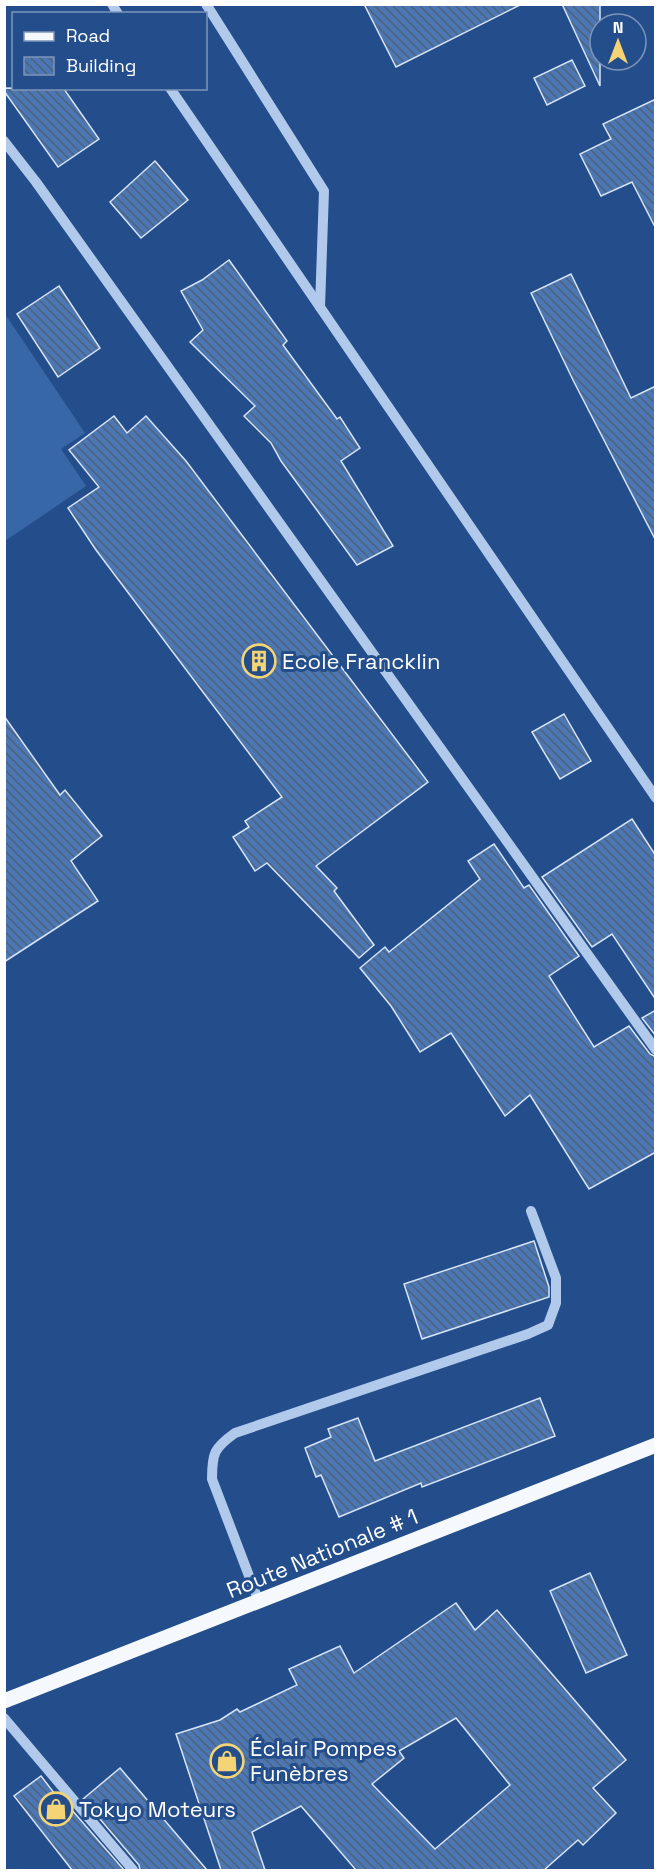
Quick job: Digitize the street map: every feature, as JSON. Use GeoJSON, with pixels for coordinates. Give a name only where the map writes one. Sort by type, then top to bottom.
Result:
{"type":"FeatureCollection","features":[{"type":"Feature","properties":{"kind":"main road","name":"Route Nationale # 1"},"geometry":{"type":"LineString","coordinates":[[4,1701],[656,1445]]}},
{"type":"Feature","properties":{"kind":"lane"},"geometry":{"type":"LineString","coordinates":[[206,4],[324,191],[320,308]]}},
{"type":"Feature","properties":{"kind":"lane"},"geometry":{"type":"LineString","coordinates":[[171,90],[656,798]]}},
{"type":"Feature","properties":{"kind":"lane"},"geometry":{"type":"LineString","coordinates":[[4,141],[50,202],[656,1050]]}},
{"type":"Feature","properties":{"kind":"lane"},"geometry":{"type":"LineString","coordinates":[[259,1602],[212,1479],[212,1463],[217,1446],[235,1433],[528,1334],[548,1324],[556,1303],[556,1278],[531,1211]]}},
{"type":"Feature","properties":{"kind":"lane"},"geometry":{"type":"LineString","coordinates":[[4,1718],[132,1870]]}},
{"type":"Feature","properties":{"kind":"shaded area"},"geometry":{"type":"Polygon","coordinates":[[[5,314],[85,433],[61,449],[86,486],[5,541],[5,314]]]}},
{"type":"Feature","properties":{"kind":"building"},"geometry":{"type":"Polygon","coordinates":[[[364,4],[522,4],[396,67],[364,4]]]}},
{"type":"Feature","properties":{"kind":"building"},"geometry":{"type":"Polygon","coordinates":[[[562,4],[600,4],[600,12],[588,12],[588,60],[562,4]]]}},
{"type":"Feature","properties":{"kind":"building"},"geometry":{"type":"Polygon","coordinates":[[[572,60],[585,86],[547,105],[534,78],[572,60]]]}},
{"type":"Feature","properties":{"kind":"building"},"geometry":{"type":"Polygon","coordinates":[[[594,72],[600,72],[600,86],[594,72]]]}},
{"type":"Feature","properties":{"kind":"building"},"geometry":{"type":"Polygon","coordinates":[[[4,88],[65,90],[99,139],[58,167],[4,88]]]}},
{"type":"Feature","properties":{"kind":"building"},"geometry":{"type":"Polygon","coordinates":[[[656,99],[656,229],[632,182],[601,196],[580,154],[611,139],[603,124],[656,99]]]}},
{"type":"Feature","properties":{"kind":"building"},"geometry":{"type":"Polygon","coordinates":[[[155,161],[188,200],[141,238],[110,202],[155,161]]]}},
{"type":"Feature","properties":{"kind":"building"},"geometry":{"type":"Polygon","coordinates":[[[229,260],[287,341],[283,345],[337,419],[340,417],[360,448],[341,461],[393,546],[357,565],[281,461],[271,443],[244,416],[255,406],[190,342],[203,330],[181,291],[202,280],[229,260]]]}},
{"type":"Feature","properties":{"kind":"building"},"geometry":{"type":"Polygon","coordinates":[[[571,274],[631,398],[656,386],[656,541],[531,293],[571,274]]]}},
{"type":"Feature","properties":{"kind":"building"},"geometry":{"type":"Polygon","coordinates":[[[59,286],[100,348],[58,377],[17,314],[59,286]]]}},
{"type":"Feature","properties":{"kind":"building","name":"Ecole Francklin"},"geometry":{"type":"Polygon","coordinates":[[[114,416],[127,433],[146,416],[186,461],[428,782],[316,866],[337,888],[334,891],[374,945],[359,958],[267,863],[255,871],[233,837],[249,827],[245,821],[282,797],[96,550],[68,508],[99,487],[69,450],[114,416]]]}},
{"type":"Feature","properties":{"kind":"building"},"geometry":{"type":"Polygon","coordinates":[[[564,714],[591,761],[560,779],[532,732],[564,714]]]}},
{"type":"Feature","properties":{"kind":"building"},"geometry":{"type":"Polygon","coordinates":[[[4,716],[60,795],[65,790],[102,836],[71,861],[98,901],[4,962],[4,716]]]}},
{"type":"Feature","properties":{"kind":"building"},"geometry":{"type":"Polygon","coordinates":[[[632,819],[656,856],[656,1000],[612,934],[592,947],[542,877],[632,819]]]}},
{"type":"Feature","properties":{"kind":"building"},"geometry":{"type":"Polygon","coordinates":[[[494,844],[524,888],[529,885],[579,956],[549,976],[594,1047],[629,1026],[650,1054],[656,1057],[656,1152],[589,1189],[530,1095],[505,1116],[451,1033],[420,1052],[391,1006],[360,968],[385,947],[389,952],[480,879],[468,861],[494,844]]]}},
{"type":"Feature","properties":{"kind":"building"},"geometry":{"type":"Polygon","coordinates":[[[656,1010],[656,1036],[642,1018],[656,1010]]]}},
{"type":"Feature","properties":{"kind":"building"},"geometry":{"type":"Polygon","coordinates":[[[534,1241],[549,1287],[549,1297],[422,1339],[404,1284],[534,1241]]]}},
{"type":"Feature","properties":{"kind":"building"},"geometry":{"type":"Polygon","coordinates":[[[540,1398],[555,1436],[422,1487],[421,1483],[339,1517],[321,1475],[316,1477],[305,1448],[331,1437],[328,1429],[358,1418],[375,1461],[540,1398]]]}},
{"type":"Feature","properties":{"kind":"building"},"geometry":{"type":"Polygon","coordinates":[[[590,1573],[627,1655],[586,1673],[550,1591],[590,1573]]]}},
{"type":"Feature","properties":{"kind":"building"},"geometry":{"type":"Polygon","coordinates":[[[456,1603],[475,1630],[497,1610],[626,1760],[593,1788],[616,1813],[583,1845],[578,1840],[544,1870],[356,1870],[301,1806],[252,1832],[265,1870],[221,1870],[176,1734],[220,1720],[237,1709],[240,1712],[297,1685],[289,1669],[340,1646],[354,1673],[456,1603]],[[456,1718],[399,1751],[404,1758],[372,1784],[435,1849],[510,1785],[456,1718]]]}},
{"type":"Feature","properties":{"kind":"building"},"geometry":{"type":"Polygon","coordinates":[[[120,1768],[207,1870],[140,1870],[139,1865],[83,1799],[120,1768]]]}},
{"type":"Feature","properties":{"kind":"building"},"geometry":{"type":"Polygon","coordinates":[[[41,1776],[68,1811],[71,1809],[124,1870],[72,1870],[14,1796],[41,1776]]]}},
{"type":"Feature","properties":{"kind":"place","name":"Ecole Francklin"},"geometry":{"type":"Point","coordinates":[259,661]}},
{"type":"Feature","properties":{"kind":"place","name":"Éclair Pompes Funèbres"},"geometry":{"type":"Point","coordinates":[227,1761]}},
{"type":"Feature","properties":{"kind":"place","name":"Tokyo Moteurs"},"geometry":{"type":"Point","coordinates":[56,1809]}}]}
